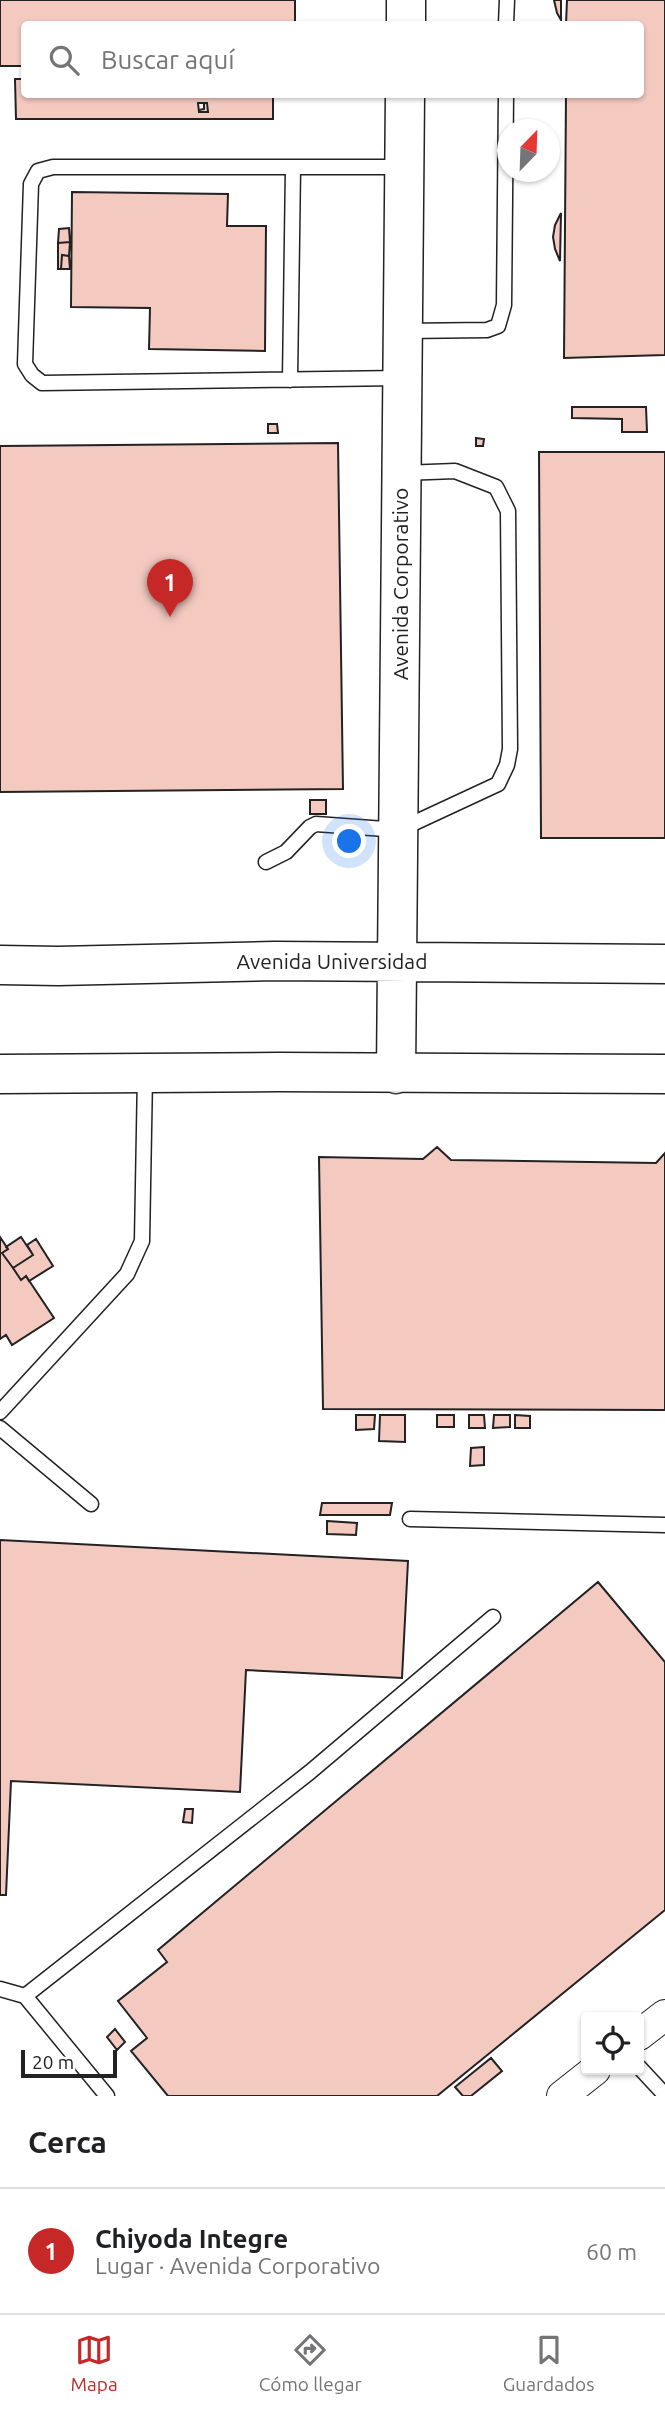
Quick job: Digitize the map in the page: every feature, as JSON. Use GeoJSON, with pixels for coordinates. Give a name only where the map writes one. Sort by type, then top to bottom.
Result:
{"type":"FeatureCollection","features":[{"type":"Feature","properties":{"kind":"street"},"geometry":{"type":"LineString","coordinates":[[406,0],[406,21]]}},
{"type":"Feature","properties":{"kind":"street","name":"Avenida Corporativo"},"geometry":{"type":"LineString","coordinates":[[396,1074],[405,98]]}},
{"type":"Feature","properties":{"kind":"street","name":"Avenida Universidad"},"geometry":{"type":"LineString","coordinates":[[0,965],[397,961],[665,964]]}},
{"type":"Feature","properties":{"kind":"street"},"geometry":{"type":"LineString","coordinates":[[0,1074],[665,1074]]}},
{"type":"Feature","properties":{"kind":"street"},"geometry":{"type":"LineString","coordinates":[[644,2031],[665,2015]]}},
{"type":"Feature","properties":{"kind":"street"},"geometry":{"type":"LineString","coordinates":[[571,2094],[590,2075]]}},
{"type":"Feature","properties":{"kind":"lane"},"geometry":{"type":"LineString","coordinates":[[506,0],[506,21]]}},
{"type":"Feature","properties":{"kind":"lane"},"geometry":{"type":"LineString","coordinates":[[402,331],[487,330],[498,326],[504,305],[506,98]]}},
{"type":"Feature","properties":{"kind":"lane"},"geometry":{"type":"LineString","coordinates":[[402,378],[42,383],[32,375],[25,364],[31,184],[38,171],[53,167],[404,167]]}},
{"type":"Feature","properties":{"kind":"lane"},"geometry":{"type":"LineString","coordinates":[[290,380],[293,168]]}},
{"type":"Feature","properties":{"kind":"lane"},"geometry":{"type":"LineString","coordinates":[[265,862],[286,852],[316,824],[399,830],[498,784],[507,765],[510,749],[508,512],[496,487],[455,471],[402,473]]}},
{"type":"Feature","properties":{"kind":"lane"},"geometry":{"type":"LineString","coordinates":[[0,1412],[127,1275],[135,1261],[142,1241],[145,1073]]}},
{"type":"Feature","properties":{"kind":"lane"},"geometry":{"type":"LineString","coordinates":[[0,1428],[91,1504]]}},
{"type":"Feature","properties":{"kind":"lane"},"geometry":{"type":"LineString","coordinates":[[410,1519],[665,1525]]}},
{"type":"Feature","properties":{"kind":"lane"},"geometry":{"type":"LineString","coordinates":[[25,1996],[310,1772],[493,1617]]}},
{"type":"Feature","properties":{"kind":"lane"},"geometry":{"type":"LineString","coordinates":[[0,1989],[25,1996],[107,2096]]}},
{"type":"Feature","properties":{"kind":"lane"},"geometry":{"type":"LineString","coordinates":[[644,2072],[665,2095]]}},
{"type":"Feature","properties":{"kind":"building"},"geometry":{"type":"Polygon","coordinates":[[[0,0],[295,0],[295,21],[21,21],[21,66],[0,66],[0,0]]]}},
{"type":"Feature","properties":{"kind":"building"},"geometry":{"type":"Polygon","coordinates":[[[554,0],[561,0],[561,20],[557,13],[554,0]]]}},
{"type":"Feature","properties":{"kind":"building"},"geometry":{"type":"Polygon","coordinates":[[[567,0],[665,0],[665,355],[564,358],[566,98],[644,98],[644,21],[566,21],[567,0]]]}},
{"type":"Feature","properties":{"kind":"building"},"geometry":{"type":"Polygon","coordinates":[[[15,79],[21,79],[21,98],[273,98],[273,119],[16,119],[15,79]],[[198,103],[199,112],[208,112],[207,103],[198,103]]]}},
{"type":"Feature","properties":{"kind":"building"},"geometry":{"type":"Polygon","coordinates":[[[204,103],[207,103],[208,112],[199,112],[204,109],[204,103]]]}},
{"type":"Feature","properties":{"kind":"building"},"geometry":{"type":"Polygon","coordinates":[[[72,192],[228,194],[227,226],[266,226],[265,351],[149,349],[150,308],[71,307],[72,192]]]}},
{"type":"Feature","properties":{"kind":"building"},"geometry":{"type":"Polygon","coordinates":[[[561,213],[560,261],[553,237],[561,213]]]}},
{"type":"Feature","properties":{"kind":"building"},"geometry":{"type":"Polygon","coordinates":[[[69,228],[70,242],[58,243],[59,229],[69,228]]]}},
{"type":"Feature","properties":{"kind":"building"},"geometry":{"type":"Polygon","coordinates":[[[70,242],[69,256],[62,255],[61,269],[58,269],[58,243],[70,242]]]}},
{"type":"Feature","properties":{"kind":"building"},"geometry":{"type":"Polygon","coordinates":[[[62,255],[69,256],[70,269],[61,269],[62,255]]]}},
{"type":"Feature","properties":{"kind":"building"},"geometry":{"type":"Polygon","coordinates":[[[572,407],[646,407],[647,432],[622,432],[622,419],[572,418],[572,407]]]}},
{"type":"Feature","properties":{"kind":"building"},"geometry":{"type":"Polygon","coordinates":[[[268,424],[277,424],[278,433],[268,433],[268,424]]]}},
{"type":"Feature","properties":{"kind":"building"},"geometry":{"type":"Polygon","coordinates":[[[476,438],[484,439],[483,446],[476,446],[476,438]]]}},
{"type":"Feature","properties":{"kind":"building"},"geometry":{"type":"Polygon","coordinates":[[[338,443],[343,789],[0,792],[0,446],[338,443]]]}},
{"type":"Feature","properties":{"kind":"building"},"geometry":{"type":"Polygon","coordinates":[[[539,452],[665,452],[665,838],[541,838],[539,452]]]}},
{"type":"Feature","properties":{"kind":"building"},"geometry":{"type":"Polygon","coordinates":[[[310,800],[326,800],[326,814],[310,814],[310,800]]]}},
{"type":"Feature","properties":{"kind":"building"},"geometry":{"type":"Polygon","coordinates":[[[437,1147],[451,1160],[656,1163],[665,1153],[665,1410],[323,1409],[319,1157],[423,1159],[437,1147]]]}},
{"type":"Feature","properties":{"kind":"building"},"geometry":{"type":"Polygon","coordinates":[[[0,1237],[8,1249],[2,1253],[21,1280],[26,1276],[54,1318],[12,1345],[6,1335],[0,1339],[0,1237]]]}},
{"type":"Feature","properties":{"kind":"building"},"geometry":{"type":"Polygon","coordinates":[[[21,1237],[33,1255],[13,1268],[2,1253],[21,1237]]]}},
{"type":"Feature","properties":{"kind":"building"},"geometry":{"type":"Polygon","coordinates":[[[36,1239],[53,1266],[29,1281],[26,1276],[21,1280],[13,1268],[33,1255],[27,1245],[36,1239]]]}},
{"type":"Feature","properties":{"kind":"building"},"geometry":{"type":"Polygon","coordinates":[[[356,1415],[375,1415],[374,1429],[356,1430],[356,1415]]]}},
{"type":"Feature","properties":{"kind":"building"},"geometry":{"type":"Polygon","coordinates":[[[380,1415],[405,1415],[405,1442],[379,1441],[380,1415]]]}},
{"type":"Feature","properties":{"kind":"building"},"geometry":{"type":"Polygon","coordinates":[[[437,1415],[454,1415],[454,1427],[437,1427],[437,1415]]]}},
{"type":"Feature","properties":{"kind":"building"},"geometry":{"type":"Polygon","coordinates":[[[469,1415],[484,1415],[485,1428],[469,1428],[469,1415]]]}},
{"type":"Feature","properties":{"kind":"building"},"geometry":{"type":"Polygon","coordinates":[[[494,1415],[510,1415],[510,1427],[493,1428],[494,1415]]]}},
{"type":"Feature","properties":{"kind":"building"},"geometry":{"type":"Polygon","coordinates":[[[515,1415],[530,1416],[530,1428],[515,1428],[515,1415]]]}},
{"type":"Feature","properties":{"kind":"building"},"geometry":{"type":"Polygon","coordinates":[[[484,1447],[484,1465],[470,1466],[471,1448],[484,1447]]]}},
{"type":"Feature","properties":{"kind":"building"},"geometry":{"type":"Polygon","coordinates":[[[322,1503],[392,1503],[390,1515],[320,1515],[322,1503]]]}},
{"type":"Feature","properties":{"kind":"building"},"geometry":{"type":"Polygon","coordinates":[[[327,1521],[357,1523],[356,1535],[327,1534],[327,1521]]]}},
{"type":"Feature","properties":{"kind":"building"},"geometry":{"type":"Polygon","coordinates":[[[0,1540],[408,1561],[402,1678],[246,1670],[240,1792],[11,1781],[6,1895],[0,1895],[0,1540]]]}},
{"type":"Feature","properties":{"kind":"building"},"geometry":{"type":"Polygon","coordinates":[[[598,1582],[665,1662],[665,1910],[437,2096],[168,2096],[131,2051],[147,2038],[118,2001],[167,1962],[158,1950],[598,1582]]]}},
{"type":"Feature","properties":{"kind":"building"},"geometry":{"type":"Polygon","coordinates":[[[185,1809],[193,1809],[192,1823],[183,1822],[185,1809]]]}},
{"type":"Feature","properties":{"kind":"building"},"geometry":{"type":"Polygon","coordinates":[[[115,2029],[125,2042],[117,2050],[107,2037],[115,2029]]]}},
{"type":"Feature","properties":{"kind":"building"},"geometry":{"type":"Polygon","coordinates":[[[491,2058],[502,2071],[471,2096],[463,2096],[455,2087],[491,2058]]]}},
{"type":"Feature","properties":{"kind":"place","name":"Chiyoda Integre"},"geometry":{"type":"Point","coordinates":[170,617]}}]}
